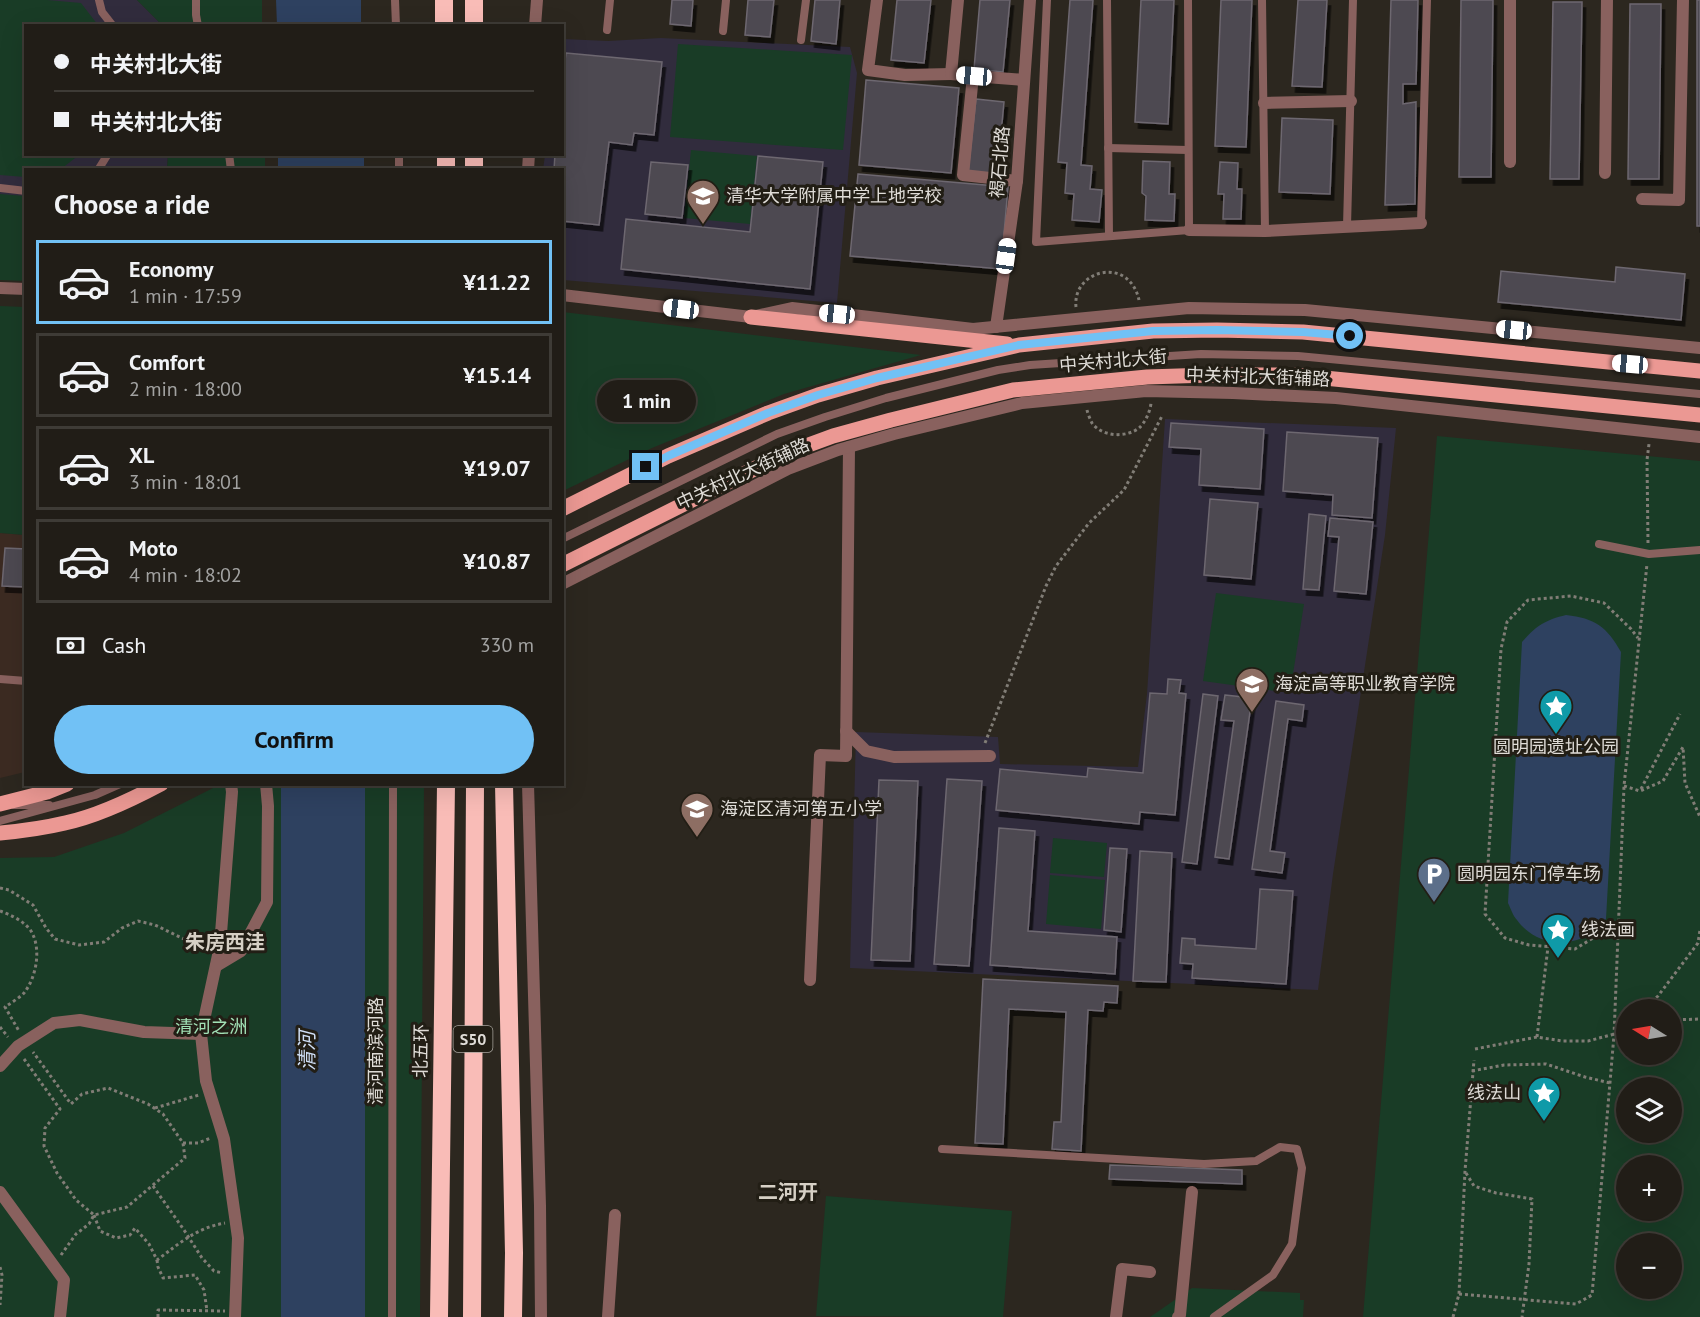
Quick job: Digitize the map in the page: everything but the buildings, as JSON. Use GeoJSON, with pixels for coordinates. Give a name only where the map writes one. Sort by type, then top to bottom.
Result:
{"type":"FeatureCollection","features":[{"type":"Feature","properties":{"kind":"highway"},"geometry":{"type":"LineString","coordinates":[[444,0],[444,24]]}},
{"type":"Feature","properties":{"kind":"highway"},"geometry":{"type":"LineString","coordinates":[[474,0],[474,24]]}},
{"type":"Feature","properties":{"kind":"highway","name":"北五环"},"geometry":{"type":"LineString","coordinates":[[439,1317],[446,786]]}},
{"type":"Feature","properties":{"kind":"highway","name":"S50"},"geometry":{"type":"LineString","coordinates":[[472,1317],[475,786]]}},
{"type":"Feature","properties":{"kind":"highway"},"geometry":{"type":"LineString","coordinates":[[504,786],[514,1241],[513,1317]]}},
{"type":"Feature","properties":{"kind":"main road"},"geometry":{"type":"LineString","coordinates":[[751,317],[1019,345]]}},
{"type":"Feature","properties":{"kind":"main road","name":"中关村北大街"},"geometry":{"type":"LineString","coordinates":[[564,508],[668,456],[778,409],[877,378],[1019,345],[1153,331],[1303,332],[1700,370]]}},
{"type":"Feature","properties":{"kind":"main road","name":"中关村北大街"},"geometry":{"type":"LineString","coordinates":[[564,564],[784,454],[833,436],[1013,390],[1147,377],[1294,375],[1700,415]]}},
{"type":"Feature","properties":{"kind":"main road"},"geometry":{"type":"LineString","coordinates":[[0,804],[61,786]]}},
{"type":"Feature","properties":{"kind":"main road"},"geometry":{"type":"LineString","coordinates":[[0,833],[67,823],[103,811],[157,786]]}},
{"type":"Feature","properties":{"kind":"street"},"geometry":{"type":"LineString","coordinates":[[535,24],[537,0]]}},
{"type":"Feature","properties":{"kind":"street"},"geometry":{"type":"LineString","coordinates":[[877,0],[868,70],[905,75],[951,74],[1024,80]]}},
{"type":"Feature","properties":{"kind":"street"},"geometry":{"type":"LineString","coordinates":[[951,74],[958,0]]}},
{"type":"Feature","properties":{"kind":"street","name":"褐石北路"},"geometry":{"type":"LineString","coordinates":[[996,327],[1017,181],[1030,0]]}},
{"type":"Feature","properties":{"kind":"street"},"geometry":{"type":"LineString","coordinates":[[1510,0],[1510,162]]}},
{"type":"Feature","properties":{"kind":"street"},"geometry":{"type":"LineString","coordinates":[[1605,173],[1607,0]]}},
{"type":"Feature","properties":{"kind":"street"},"geometry":{"type":"LineString","coordinates":[[1642,199],[1679,200],[1683,0]]}},
{"type":"Feature","properties":{"kind":"street"},"geometry":{"type":"LineString","coordinates":[[974,76],[963,175],[1017,181]]}},
{"type":"Feature","properties":{"kind":"street"},"geometry":{"type":"LineString","coordinates":[[1264,103],[1351,101]]}},
{"type":"Feature","properties":{"kind":"street"},"geometry":{"type":"LineString","coordinates":[[1189,230],[1265,231],[1421,223]]}},
{"type":"Feature","properties":{"kind":"street"},"geometry":{"type":"LineString","coordinates":[[0,288],[24,289]]}},
{"type":"Feature","properties":{"kind":"street"},"geometry":{"type":"LineString","coordinates":[[564,295],[751,317],[792,308],[973,329],[1189,308],[1305,310],[1700,348]]}},
{"type":"Feature","properties":{"kind":"street","name":"中关村北大街辅路"},"geometry":{"type":"LineString","coordinates":[[564,583],[788,469],[894,434],[1022,403],[1146,391],[1336,398],[1700,437]]}},
{"type":"Feature","properties":{"kind":"street"},"geometry":{"type":"LineString","coordinates":[[810,980],[820,756],[846,756],[849,447]]}},
{"type":"Feature","properties":{"kind":"street"},"geometry":{"type":"LineString","coordinates":[[846,731],[866,751],[894,758],[985,756]]}},
{"type":"Feature","properties":{"kind":"street"},"geometry":{"type":"LineString","coordinates":[[231,786],[220,946],[201,1034],[206,1081],[222,1133],[238,1239],[236,1314]]}},
{"type":"Feature","properties":{"kind":"street"},"geometry":{"type":"LineString","coordinates":[[216,966],[241,951],[267,902],[266,786]]}},
{"type":"Feature","properties":{"kind":"street"},"geometry":{"type":"LineString","coordinates":[[528,786],[541,1317]]}},
{"type":"Feature","properties":{"kind":"street"},"geometry":{"type":"LineString","coordinates":[[0,1066],[20,1044],[54,1023],[80,1020],[144,1032],[201,1034]]}},
{"type":"Feature","properties":{"kind":"street"},"geometry":{"type":"LineString","coordinates":[[0,1192],[64,1280],[60,1317]]}},
{"type":"Feature","properties":{"kind":"street"},"geometry":{"type":"LineString","coordinates":[[1178,1317],[1192,1192]]}},
{"type":"Feature","properties":{"kind":"street"},"geometry":{"type":"LineString","coordinates":[[608,1317],[615,1215]]}},
{"type":"Feature","properties":{"kind":"street"},"geometry":{"type":"LineString","coordinates":[[1116,1317],[1122,1269],[1150,1272]]}},
{"type":"Feature","properties":{"kind":"lane"},"geometry":{"type":"LineString","coordinates":[[99,0],[102,12],[111,24]]}},
{"type":"Feature","properties":{"kind":"lane"},"geometry":{"type":"LineString","coordinates":[[196,0],[198,24]]}},
{"type":"Feature","properties":{"kind":"lane"},"geometry":{"type":"LineString","coordinates":[[395,0],[396,24]]}},
{"type":"Feature","properties":{"kind":"lane"},"geometry":{"type":"LineString","coordinates":[[607,30],[610,0]]}},
{"type":"Feature","properties":{"kind":"lane"},"geometry":{"type":"LineString","coordinates":[[723,31],[726,0]]}},
{"type":"Feature","properties":{"kind":"lane"},"geometry":{"type":"LineString","coordinates":[[801,40],[806,0]]}},
{"type":"Feature","properties":{"kind":"lane"},"geometry":{"type":"LineString","coordinates":[[1047,0],[1036,242],[1189,230],[1188,0]]}},
{"type":"Feature","properties":{"kind":"lane"},"geometry":{"type":"LineString","coordinates":[[1107,0],[1109,236]]}},
{"type":"Feature","properties":{"kind":"lane"},"geometry":{"type":"LineString","coordinates":[[1262,0],[1265,231]]}},
{"type":"Feature","properties":{"kind":"lane"},"geometry":{"type":"LineString","coordinates":[[1347,226],[1353,0]]}},
{"type":"Feature","properties":{"kind":"lane"},"geometry":{"type":"LineString","coordinates":[[1421,223],[1427,0]]}},
{"type":"Feature","properties":{"kind":"lane"},"geometry":{"type":"LineString","coordinates":[[1108,148],[1188,150]]}},
{"type":"Feature","properties":{"kind":"lane"},"geometry":{"type":"LineString","coordinates":[[0,188],[24,191]]}},
{"type":"Feature","properties":{"kind":"lane","name":"中关村北大街"},"geometry":{"type":"LineString","coordinates":[[564,538],[777,434],[886,398],[1030,364],[1201,354],[1298,356],[1700,394]]}},
{"type":"Feature","properties":{"kind":"lane"},"geometry":{"type":"LineString","coordinates":[[1599,544],[1648,554],[1700,550]]}},
{"type":"Feature","properties":{"kind":"lane"},"geometry":{"type":"LineString","coordinates":[[0,679],[24,681]]}},
{"type":"Feature","properties":{"kind":"lane"},"geometry":{"type":"LineString","coordinates":[[0,821],[94,795],[115,786]]}},
{"type":"Feature","properties":{"kind":"lane","name":"清河南滨河路"},"geometry":{"type":"LineString","coordinates":[[392,1317],[393,786]]}},
{"type":"Feature","properties":{"kind":"lane"},"geometry":{"type":"LineString","coordinates":[[0,804],[61,805]]}},
{"type":"Feature","properties":{"kind":"lane"},"geometry":{"type":"LineString","coordinates":[[942,1149],[1204,1164],[1256,1161],[1280,1148],[1297,1149],[1302,1168],[1292,1244],[1273,1275],[1214,1317]]}},
{"type":"Feature","properties":{"kind":"path"},"geometry":{"type":"LineString","coordinates":[[985,756],[992,729],[1046,586],[1056,566],[1089,524],[1124,490],[1162,416]]}},
{"type":"Feature","properties":{"kind":"path"},"geometry":{"type":"LineString","coordinates":[[1459,1294],[1576,1304],[1592,1295],[1614,1035],[1624,786],[1648,554],[1647,460],[1651,432]]}},
{"type":"Feature","properties":{"kind":"path"},"geometry":{"type":"LineString","coordinates":[[1618,922],[1575,949],[1529,945],[1505,938],[1485,914],[1501,649],[1507,622],[1528,600],[1571,596],[1604,603],[1631,628],[1640,640]]}},
{"type":"Feature","properties":{"kind":"path"},"geometry":{"type":"LineString","coordinates":[[1640,791],[1680,714]]}},
{"type":"Feature","properties":{"kind":"path"},"geometry":{"type":"LineString","coordinates":[[1624,786],[1640,791],[1663,781],[1683,747],[1685,783],[1700,817]]}},
{"type":"Feature","properties":{"kind":"path"},"geometry":{"type":"LineString","coordinates":[[0,888],[9,890],[33,905],[55,939],[79,945],[104,942],[122,928],[138,921],[155,925],[190,942],[220,946]]}},
{"type":"Feature","properties":{"kind":"path"},"geometry":{"type":"LineString","coordinates":[[0,911],[13,916],[31,931],[37,947],[35,970],[23,994],[5,1007],[20,1044],[60,1109],[45,1128],[44,1146],[57,1173],[76,1200],[94,1215],[100,1231],[116,1238],[130,1235],[135,1228],[149,1244],[163,1278],[195,1275],[204,1290],[207,1311]]}},
{"type":"Feature","properties":{"kind":"path"},"geometry":{"type":"LineString","coordinates":[[1655,999],[1698,943],[1700,930]]}},
{"type":"Feature","properties":{"kind":"path"},"geometry":{"type":"LineString","coordinates":[[1537,1037],[1548,946]]}},
{"type":"Feature","properties":{"kind":"path"},"geometry":{"type":"LineString","coordinates":[[1682,1020],[1700,1019]]}},
{"type":"Feature","properties":{"kind":"path"},"geometry":{"type":"LineString","coordinates":[[0,1027],[20,1044],[71,1104],[82,1094],[108,1088],[148,1104],[163,1114],[183,1143],[185,1158],[127,1208],[94,1215],[89,1224],[76,1234],[63,1252],[51,1263]]}},
{"type":"Feature","properties":{"kind":"path"},"geometry":{"type":"LineString","coordinates":[[1475,1049],[1537,1037],[1562,1041],[1588,1041],[1614,1035]]}},
{"type":"Feature","properties":{"kind":"path"},"geometry":{"type":"LineString","coordinates":[[1454,1317],[1459,1294],[1473,1060]]}},
{"type":"Feature","properties":{"kind":"path"},"geometry":{"type":"LineString","coordinates":[[1472,1071],[1503,1065],[1546,1064],[1610,1083]]}},
{"type":"Feature","properties":{"kind":"path"},"geometry":{"type":"LineString","coordinates":[[154,1108],[197,1096],[209,1090]]}},
{"type":"Feature","properties":{"kind":"path"},"geometry":{"type":"LineString","coordinates":[[183,1143],[198,1143],[222,1133]]}},
{"type":"Feature","properties":{"kind":"path"},"geometry":{"type":"LineString","coordinates":[[1465,1171],[1474,1186],[1496,1193],[1532,1199],[1522,1317]]}},
{"type":"Feature","properties":{"kind":"path"},"geometry":{"type":"LineString","coordinates":[[153,1186],[202,1258],[214,1271],[237,1276]]}},
{"type":"Feature","properties":{"kind":"path"},"geometry":{"type":"LineString","coordinates":[[157,1260],[188,1236],[209,1226],[235,1221]]}},
{"type":"Feature","properties":{"kind":"path"},"geometry":{"type":"LineString","coordinates":[[0,1267],[2,1275],[0,1305]]}},
{"type":"Feature","properties":{"kind":"path"},"geometry":{"type":"LineString","coordinates":[[158,1317],[158,1310],[236,1314]]}},
{"type":"Feature","properties":{"kind":"shaded area"},"geometry":{"type":"Polygon","coordinates":[[[0,0],[137,0],[161,24],[24,24],[24,156],[168,156],[167,168],[24,168],[24,275],[0,274],[0,0]]]}},
{"type":"Feature","properties":{"kind":"shaded area","name":"清华大学附属中学上地学校"},"geometry":{"type":"Polygon","coordinates":[[[661,38],[850,47],[857,73],[837,303],[564,280],[564,168],[543,168],[545,156],[564,156],[564,39],[608,41],[661,38]]]}},
{"type":"Feature","properties":{"kind":"shaded area","name":"海淀高等职业教育学院"},"geometry":{"type":"Polygon","coordinates":[[[1165,419],[1396,428],[1385,535],[1333,874],[1318,990],[850,968],[856,732],[998,737],[1000,764],[1138,767],[1147,694],[1165,419]]]}},
{"type":"Feature","properties":{"kind":"shaded area"},"geometry":{"type":"Polygon","coordinates":[[[0,533],[24,535],[24,772],[0,778],[0,533]]]}},
{"type":"Feature","properties":{"kind":"green space"},"geometry":{"type":"Polygon","coordinates":[[[0,0],[81,3],[97,24],[24,24],[24,156],[78,156],[62,168],[24,168],[24,177],[0,175],[0,0]]]}},
{"type":"Feature","properties":{"kind":"green space"},"geometry":{"type":"Polygon","coordinates":[[[137,0],[262,0],[262,24],[161,24],[137,0]]]}},
{"type":"Feature","properties":{"kind":"green space"},"geometry":{"type":"Polygon","coordinates":[[[678,44],[852,55],[843,150],[670,137],[678,44]]]}},
{"type":"Feature","properties":{"kind":"green space"},"geometry":{"type":"Polygon","coordinates":[[[691,150],[757,156],[750,224],[684,218],[691,150]]]}},
{"type":"Feature","properties":{"kind":"green space"},"geometry":{"type":"Polygon","coordinates":[[[168,156],[265,156],[265,168],[167,168],[168,156]]]}},
{"type":"Feature","properties":{"kind":"green space"},"geometry":{"type":"Polygon","coordinates":[[[0,194],[24,196],[24,281],[0,280],[0,194]]]}},
{"type":"Feature","properties":{"kind":"green space"},"geometry":{"type":"Polygon","coordinates":[[[0,306],[24,307],[24,535],[0,533],[0,306]]]}},
{"type":"Feature","properties":{"kind":"green space"},"geometry":{"type":"Polygon","coordinates":[[[564,312],[921,355],[784,394],[652,448],[564,491],[564,312]]]}},
{"type":"Feature","properties":{"kind":"green space","name":"圆明园遗址公园"},"geometry":{"type":"Polygon","coordinates":[[[1437,436],[1700,461],[1700,1317],[1363,1317],[1437,436]]]}},
{"type":"Feature","properties":{"kind":"green space"},"geometry":{"type":"Polygon","coordinates":[[[1216,593],[1304,604],[1290,693],[1203,681],[1216,593]]]}},
{"type":"Feature","properties":{"kind":"green space","name":"清河之洲"},"geometry":{"type":"Polygon","coordinates":[[[217,786],[424,786],[420,1317],[0,1317],[0,858],[54,857],[124,833],[217,786]]]}},
{"type":"Feature","properties":{"kind":"green space"},"geometry":{"type":"Polygon","coordinates":[[[1053,838],[1107,843],[1104,877],[1050,873],[1053,838]]]}},
{"type":"Feature","properties":{"kind":"green space"},"geometry":{"type":"Polygon","coordinates":[[[1050,875],[1105,880],[1101,929],[1046,924],[1050,875]]]}},
{"type":"Feature","properties":{"kind":"green space"},"geometry":{"type":"Polygon","coordinates":[[[826,1196],[1012,1211],[1003,1317],[816,1316],[826,1196]]]}},
{"type":"Feature","properties":{"kind":"green space"},"geometry":{"type":"Polygon","coordinates":[[[1192,1288],[1300,1293],[1300,1300],[1304,1300],[1303,1317],[1150,1317],[1192,1288]]]}},
{"type":"Feature","properties":{"kind":"water"},"geometry":{"type":"Polygon","coordinates":[[[276,0],[361,0],[361,24],[277,24],[276,0]]]}},
{"type":"Feature","properties":{"kind":"water"},"geometry":{"type":"Polygon","coordinates":[[[278,156],[364,156],[364,168],[278,168],[278,156]]]}},
{"type":"Feature","properties":{"kind":"water"},"geometry":{"type":"Polygon","coordinates":[[[1566,615],[1576,616],[1599,625],[1611,636],[1621,652],[1606,919],[1583,938],[1552,942],[1533,935],[1524,928],[1508,903],[1522,642],[1541,624],[1566,615]]]}},
{"type":"Feature","properties":{"kind":"water","name":"清河"},"geometry":{"type":"Polygon","coordinates":[[[281,786],[365,786],[365,1317],[281,1317],[281,786]]]}},
{"type":"Feature","properties":{"kind":"place","name":"清华大学附属中学上地学校"},"geometry":{"type":"Point","coordinates":[703,225]}},
{"type":"Feature","properties":{"kind":"place","name":"海淀高等职业教育学院"},"geometry":{"type":"Point","coordinates":[1252,713]}},
{"type":"Feature","properties":{"kind":"place","name":"圆明园遗址公园"},"geometry":{"type":"Point","coordinates":[1556,735]}},
{"type":"Feature","properties":{"kind":"place","name":"海淀区清河第五小学"},"geometry":{"type":"Point","coordinates":[697,838]}},
{"type":"Feature","properties":{"kind":"place","name":"圆明园东门停车场"},"geometry":{"type":"Point","coordinates":[1434,903]}},
{"type":"Feature","properties":{"kind":"place","name":"线法画"},"geometry":{"type":"Point","coordinates":[1558,959]}},
{"type":"Feature","properties":{"kind":"place","name":"线法山"},"geometry":{"type":"Point","coordinates":[1544,1122]}},
{"type":"Feature","properties":{"kind":"district","name":"朱房西洼"},"geometry":{"type":"Point","coordinates":[225,942]}},
{"type":"Feature","properties":{"kind":"district","name":"二河开"},"geometry":{"type":"Point","coordinates":[788,1192]}},
{"type":"Feature","properties":{"kind":"route"},"geometry":{"type":"LineString","coordinates":[[646,467],[768,413],[818,395],[877,378],[1019,345],[1153,331],[1303,332],[1350,336]]}}]}
